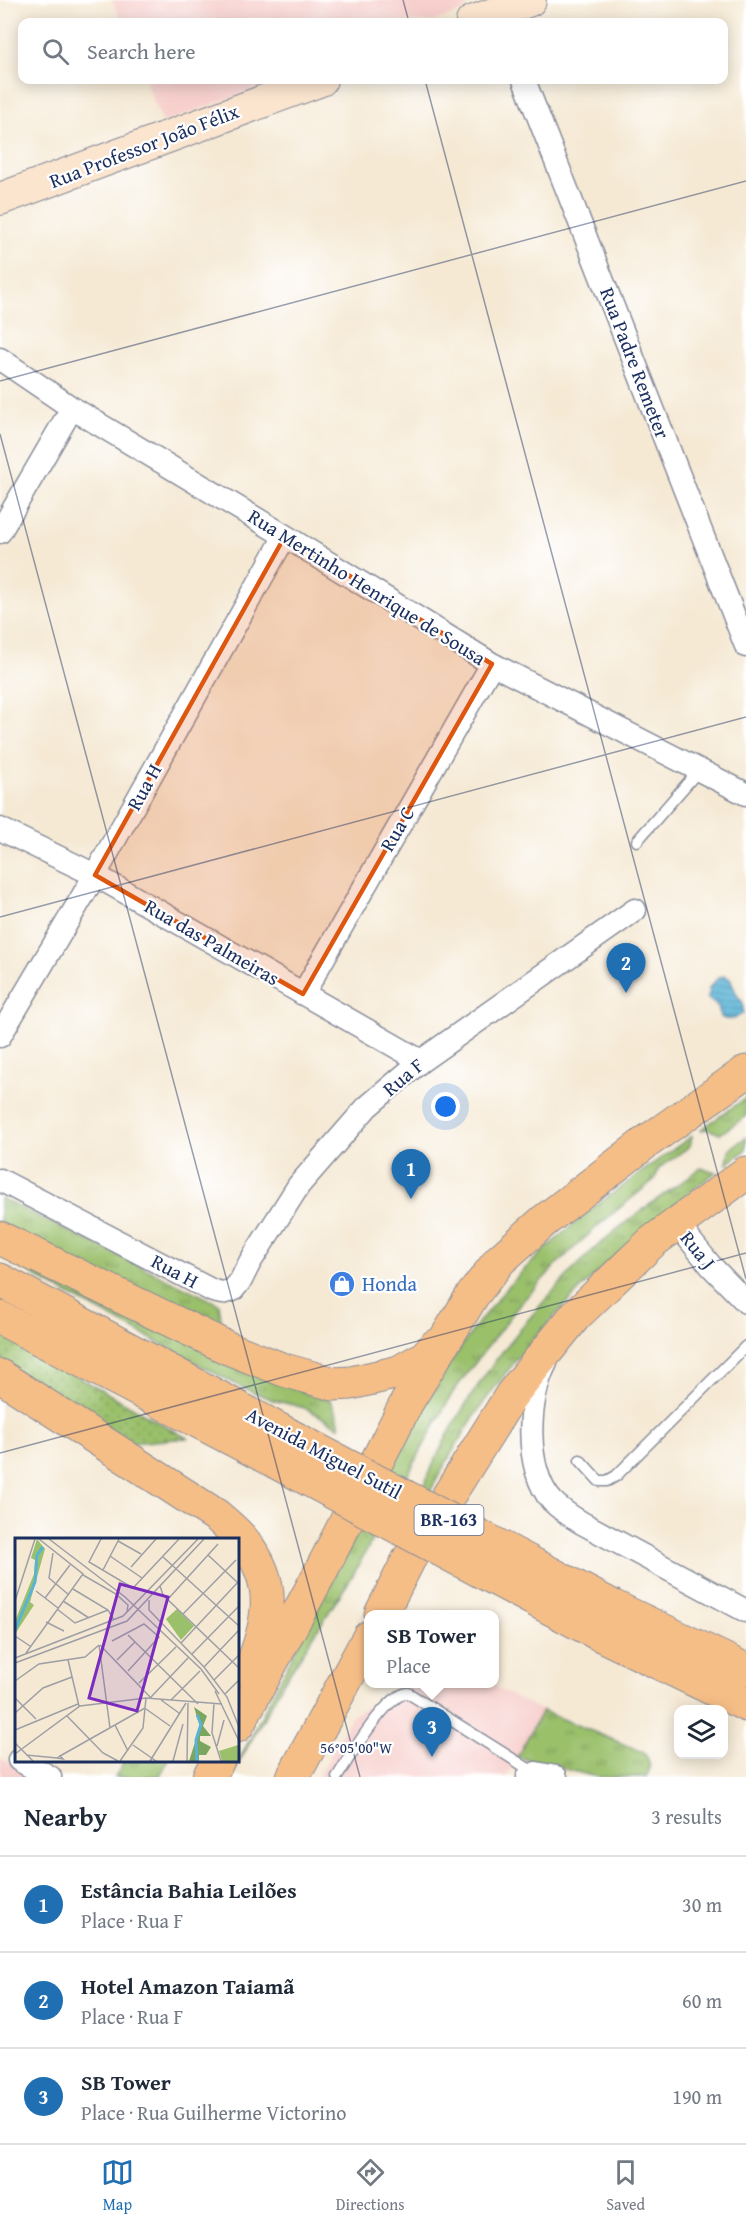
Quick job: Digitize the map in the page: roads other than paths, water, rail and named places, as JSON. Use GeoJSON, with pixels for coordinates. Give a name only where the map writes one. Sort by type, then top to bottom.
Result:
{"type":"FeatureCollection","features":[{"type":"Feature","properties":{"kind":"main road"},"geometry":{"type":"LineString","coordinates":[[238,1724],[320,1573],[406,1402],[472,1296],[500,1260],[544,1221],[645,1143],[746,1072]]}},
{"type":"Feature","properties":{"kind":"main road"},"geometry":{"type":"LineString","coordinates":[[383,1610],[410,1559],[512,1394],[575,1316],[652,1242],[746,1173]]}},
{"type":"Feature","properties":{"kind":"main road"},"geometry":{"type":"LineString","coordinates":[[0,1238],[228,1348],[284,1370],[334,1384],[351,1383],[399,1372],[424,1358],[447,1335]]}},
{"type":"Feature","properties":{"kind":"main road","name":"Avenida Miguel Sutil"},"geometry":{"type":"LineString","coordinates":[[0,1280],[281,1448],[604,1620],[746,1705]]}},
{"type":"Feature","properties":{"kind":"main road","name":"Avenida Miguel Sutil"},"geometry":{"type":"LineString","coordinates":[[0,1318],[281,1448]]}},
{"type":"Feature","properties":{"kind":"main road"},"geometry":{"type":"LineString","coordinates":[[0,1376],[217,1516],[244,1540],[256,1559],[269,1602],[264,1629],[238,1703]]}},
{"type":"Feature","properties":{"kind":"main road","name":"Avenida Miguel Sutil"},"geometry":{"type":"LineString","coordinates":[[604,1620],[746,1670]]}},
{"type":"Feature","properties":{"kind":"main road"},"geometry":{"type":"LineString","coordinates":[[293,1777],[364,1646]]}},
{"type":"Feature","properties":{"kind":"street"},"geometry":{"type":"LineString","coordinates":[[491,14],[530,0]]}},
{"type":"Feature","properties":{"kind":"street","name":"Rua Professor João Félix"},"geometry":{"type":"LineString","coordinates":[[0,199],[310,84]]}},
{"type":"Feature","properties":{"kind":"street","name":"Rua Padre Remeter"},"geometry":{"type":"LineString","coordinates":[[526,84],[746,646]]}},
{"type":"Feature","properties":{"kind":"street","name":"Rua Mertinho Henrique de Sousa"},"geometry":{"type":"LineString","coordinates":[[0,359],[72,408],[492,664],[746,794]]}},
{"type":"Feature","properties":{"kind":"street"},"geometry":{"type":"LineString","coordinates":[[0,532],[72,408]]}},
{"type":"Feature","properties":{"kind":"street","name":"Rua H"},"geometry":{"type":"LineString","coordinates":[[0,1036],[95,875],[285,536]]}},
{"type":"Feature","properties":{"kind":"street","name":"Rua C"},"geometry":{"type":"LineString","coordinates":[[303,994],[492,664]]}},
{"type":"Feature","properties":{"kind":"street","name":"Rua das Palmeiras"},"geometry":{"type":"LineString","coordinates":[[0,829],[95,875],[421,1061]]}},
{"type":"Feature","properties":{"kind":"street","name":"Rua F"},"geometry":{"type":"LineString","coordinates":[[222,1293],[232,1290],[241,1280],[299,1185],[367,1107],[421,1061],[635,910]]}},
{"type":"Feature","properties":{"kind":"street","name":"Rua H"},"geometry":{"type":"LineString","coordinates":[[0,1180],[213,1291],[222,1293]]}},
{"type":"Feature","properties":{"kind":"street","name":"Rua J"},"geometry":{"type":"LineString","coordinates":[[677,1224],[711,1266],[746,1302]]}},
{"type":"Feature","properties":{"kind":"street"},"geometry":{"type":"LineString","coordinates":[[575,1316],[543,1368],[534,1394],[531,1412],[538,1475],[551,1500],[582,1523],[746,1611]]}},
{"type":"Feature","properties":{"kind":"street"},"geometry":{"type":"LineString","coordinates":[[0,1750],[15,1758]]}},
{"type":"Feature","properties":{"kind":"street"},"geometry":{"type":"LineString","coordinates":[[22,1762],[50,1777]]}},
{"type":"Feature","properties":{"kind":"lane"},"geometry":{"type":"LineString","coordinates":[[638,841],[699,770]]}},
{"type":"Feature","properties":{"kind":"lane"},"geometry":{"type":"LineString","coordinates":[[580,1460],[599,1481],[607,1481],[616,1476],[746,1346]]}},
{"type":"Feature","properties":{"kind":"lane"},"geometry":{"type":"LineString","coordinates":[[337,1777],[356,1746],[392,1699],[404,1692],[540,1776]]}},
{"type":"Feature","properties":{"kind":"water"},"geometry":{"type":"Polygon","coordinates":[[[725,976],[730,979],[743,1003],[743,1013],[730,1020],[721,1017],[718,1006],[708,999],[709,988],[719,977],[725,976]]]}},
{"type":"Feature","properties":{"kind":"place","name":"Hotel Amazon Taiamã"},"geometry":{"type":"Point","coordinates":[626,993]}},
{"type":"Feature","properties":{"kind":"place","name":"Estância Bahia Leilões"},"geometry":{"type":"Point","coordinates":[411,1199]}},
{"type":"Feature","properties":{"kind":"place","name":"Honda"},"geometry":{"type":"Point","coordinates":[342,1284]}},
{"type":"Feature","properties":{"kind":"place","name":"SB Tower"},"geometry":{"type":"Point","coordinates":[432,1757]}}]}
